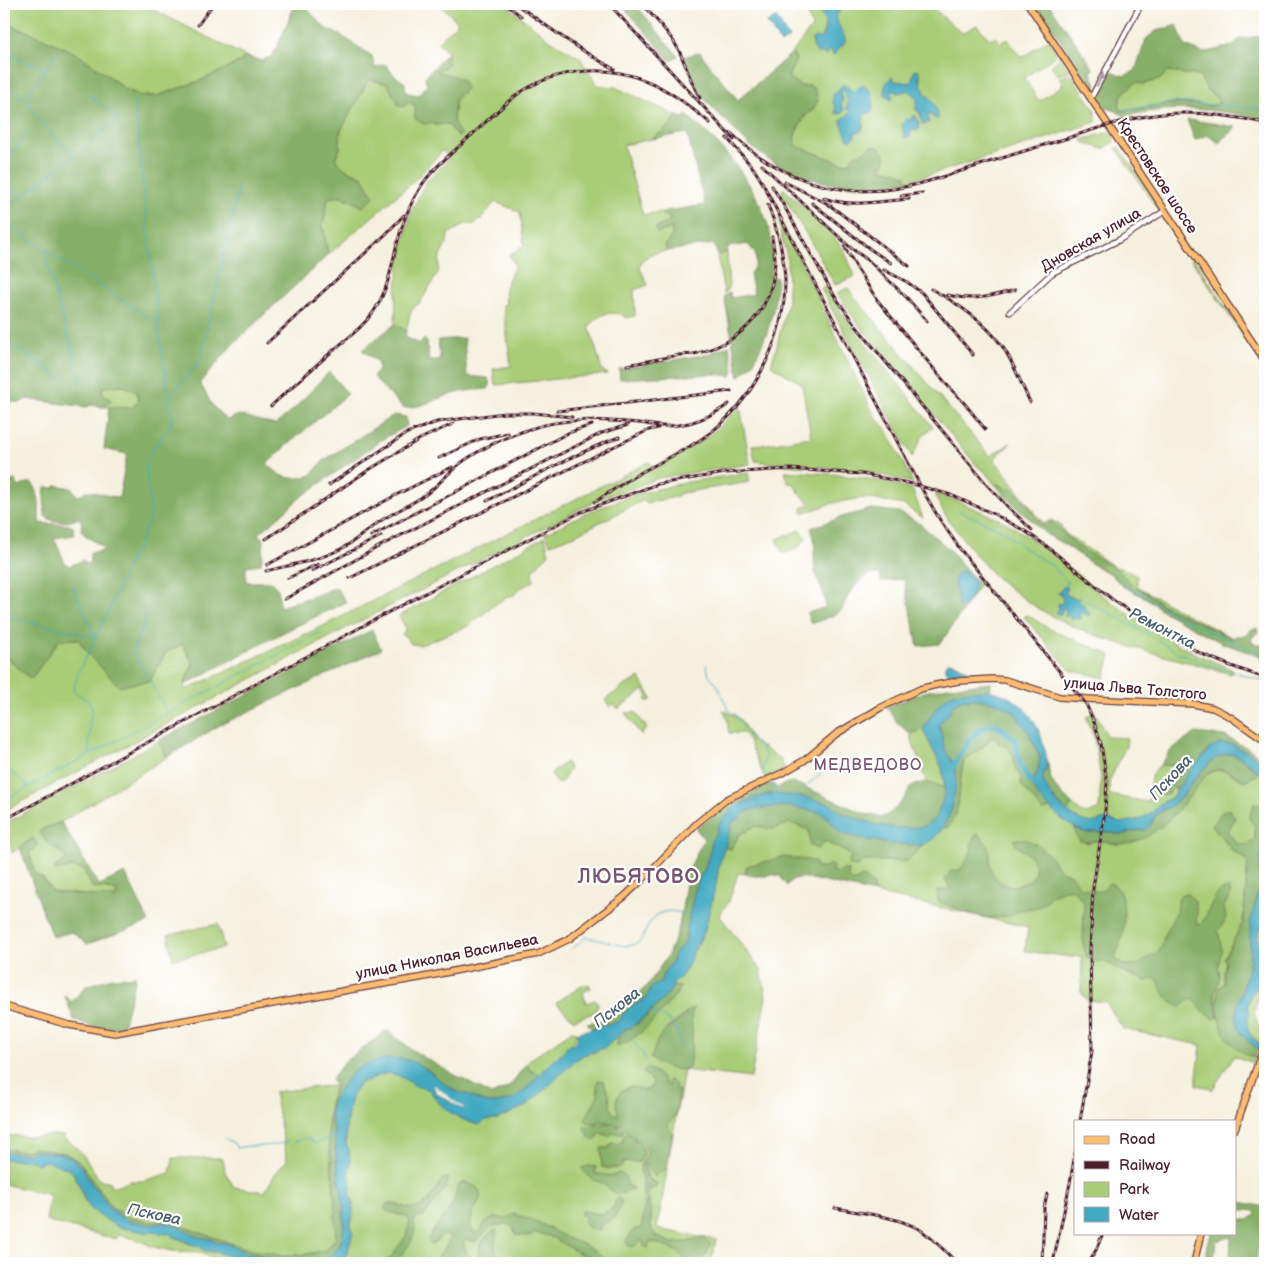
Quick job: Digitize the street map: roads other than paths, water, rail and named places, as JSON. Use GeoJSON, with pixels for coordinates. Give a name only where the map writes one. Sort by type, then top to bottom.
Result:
{"type":"FeatureCollection","features":[{"type":"Feature","properties":{"kind":"main road","name":"Крестовское шоссе"},"geometry":{"type":"LineString","coordinates":[[1028,4],[1265,361]]}},
{"type":"Feature","properties":{"kind":"main road","name":"улица Льва Толстого"},"geometry":{"type":"LineString","coordinates":[[880,708],[928,686],[993,679],[1005,680],[1060,697],[1184,702],[1202,705],[1213,708],[1232,718],[1265,741]]}},
{"type":"Feature","properties":{"kind":"main road","name":"улица Николая Васильева"},"geometry":{"type":"LineString","coordinates":[[4,1006],[69,1025],[114,1034],[419,978],[538,954],[569,939],[624,897],[658,865],[697,823],[727,799],[805,760],[836,734],[880,708]]}},
{"type":"Feature","properties":{"kind":"main road"},"geometry":{"type":"LineString","coordinates":[[1236,1126],[1265,1043]]}},
{"type":"Feature","properties":{"kind":"main road"},"geometry":{"type":"LineString","coordinates":[[1194,1263],[1201,1234]]}},
{"type":"Feature","properties":{"kind":"street"},"geometry":{"type":"LineString","coordinates":[[1090,98],[1141,4]]}},
{"type":"Feature","properties":{"kind":"street","name":"Дновская улица"},"geometry":{"type":"LineString","coordinates":[[1010,312],[1052,273],[1119,240],[1165,212]]}},
{"type":"Feature","properties":{"kind":"water"},"geometry":{"type":"Polygon","coordinates":[[[809,4],[838,4],[841,9],[834,9],[840,12],[835,15],[845,42],[837,50],[837,53],[833,55],[831,50],[828,50],[826,55],[817,53],[814,48],[812,39],[816,37],[821,38],[825,30],[825,23],[819,11],[813,13],[809,4]]]}},
{"type":"Feature","properties":{"kind":"water"},"geometry":{"type":"Polygon","coordinates":[[[776,17],[789,38],[781,44],[767,23],[776,17]]]}},
{"type":"Feature","properties":{"kind":"water"},"geometry":{"type":"Polygon","coordinates":[[[917,69],[920,73],[920,81],[925,94],[932,102],[938,116],[938,119],[933,118],[931,113],[929,113],[929,122],[926,124],[922,124],[920,112],[915,107],[917,105],[917,98],[909,90],[896,93],[892,89],[893,99],[890,100],[885,94],[885,85],[892,77],[894,81],[910,83],[913,73],[917,69]]]}},
{"type":"Feature","properties":{"kind":"water"},"geometry":{"type":"Polygon","coordinates":[[[842,85],[854,92],[863,85],[870,91],[873,99],[871,113],[865,114],[864,125],[859,133],[855,131],[855,136],[851,140],[848,139],[841,120],[852,111],[846,109],[849,101],[845,95],[845,90],[840,91],[843,101],[841,104],[844,111],[840,114],[835,113],[836,109],[833,102],[833,95],[842,85]]]}},
{"type":"Feature","properties":{"kind":"water"},"geometry":{"type":"Polygon","coordinates":[[[914,115],[919,122],[918,131],[912,129],[909,138],[904,137],[902,126],[906,118],[909,120],[914,115]]]}},
{"type":"Feature","properties":{"kind":"water"},"geometry":{"type":"Polygon","coordinates":[[[962,571],[968,573],[975,583],[970,597],[961,607],[958,606],[954,583],[957,573],[962,571]]]}},
{"type":"Feature","properties":{"kind":"water"},"geometry":{"type":"Polygon","coordinates":[[[1064,586],[1067,588],[1066,594],[1080,599],[1079,603],[1083,604],[1090,615],[1082,612],[1079,614],[1081,620],[1075,618],[1071,620],[1069,615],[1065,617],[1066,611],[1064,607],[1061,615],[1056,613],[1059,609],[1058,604],[1063,603],[1062,595],[1058,594],[1064,586]]]}},
{"type":"Feature","properties":{"kind":"water"},"geometry":{"type":"Polygon","coordinates":[[[948,662],[955,663],[971,672],[972,675],[957,677],[949,675],[945,667],[948,662]]]}},
{"type":"Feature","properties":{"kind":"water"},"geometry":{"type":"Polygon","coordinates":[[[990,690],[1009,697],[1021,705],[1031,717],[1041,736],[1046,754],[1047,767],[1046,771],[1044,771],[1043,781],[1059,805],[1080,820],[1091,823],[1107,819],[1120,823],[1141,819],[1172,797],[1193,767],[1209,749],[1220,744],[1231,744],[1251,754],[1263,764],[1265,767],[1265,783],[1261,774],[1237,756],[1227,754],[1219,756],[1204,768],[1178,800],[1156,815],[1145,830],[1122,834],[1105,832],[1086,833],[1059,817],[1039,798],[1033,787],[1040,757],[1029,733],[1013,711],[1000,704],[985,700],[963,699],[952,705],[949,714],[939,724],[945,750],[953,763],[956,773],[956,783],[952,809],[943,828],[933,839],[923,845],[889,844],[841,833],[829,819],[819,812],[788,806],[748,811],[732,823],[719,866],[704,933],[696,946],[687,968],[679,979],[674,982],[672,988],[662,1001],[632,1027],[624,1029],[605,1048],[583,1055],[524,1107],[498,1119],[486,1120],[479,1125],[464,1120],[450,1112],[444,1108],[430,1090],[418,1087],[398,1075],[389,1073],[361,1082],[350,1100],[346,1126],[346,1144],[349,1150],[350,1163],[350,1194],[353,1202],[351,1226],[353,1233],[348,1251],[344,1258],[337,1263],[250,1263],[217,1252],[204,1251],[199,1246],[190,1244],[169,1233],[144,1232],[123,1228],[114,1225],[91,1209],[85,1201],[73,1172],[68,1169],[45,1161],[37,1164],[34,1161],[4,1159],[4,1152],[24,1154],[35,1151],[63,1154],[73,1159],[82,1167],[94,1188],[97,1189],[110,1209],[127,1221],[150,1225],[172,1224],[199,1237],[211,1239],[217,1243],[228,1244],[245,1252],[263,1257],[299,1261],[327,1258],[336,1251],[344,1229],[343,1201],[330,1109],[338,1091],[353,1072],[376,1061],[404,1059],[422,1066],[448,1086],[477,1100],[487,1103],[498,1103],[514,1099],[567,1047],[575,1043],[578,1037],[577,1033],[618,1022],[625,1012],[645,999],[651,988],[661,981],[663,974],[672,962],[674,953],[686,940],[694,893],[705,868],[711,848],[711,841],[716,834],[719,824],[723,818],[728,816],[731,809],[754,798],[768,794],[779,794],[809,798],[830,804],[842,813],[876,825],[897,828],[925,826],[936,818],[944,797],[945,788],[942,768],[923,730],[935,709],[948,696],[957,692],[990,690]],[[435,1083],[433,1085],[436,1093],[462,1109],[465,1108],[461,1100],[453,1097],[435,1083]]]}},
{"type":"Feature","properties":{"kind":"water"},"geometry":{"type":"Polygon","coordinates":[[[1265,831],[1265,920],[1258,935],[1259,987],[1250,996],[1247,1009],[1250,1012],[1247,1023],[1251,1036],[1259,1043],[1265,1045],[1265,1052],[1246,1039],[1240,1031],[1236,1014],[1247,972],[1250,968],[1250,924],[1259,888],[1262,845],[1265,831]]]}},
{"type":"Feature","properties":{"kind":"waterway"},"geometry":{"type":"LineString","coordinates":[[4,51],[7,54],[44,69]]}},
{"type":"Feature","properties":{"kind":"waterway"},"geometry":{"type":"LineString","coordinates":[[26,98],[57,51]]}},
{"type":"Feature","properties":{"kind":"waterway"},"geometry":{"type":"LineString","coordinates":[[4,84],[25,99],[50,133],[74,155]]}},
{"type":"Feature","properties":{"kind":"waterway"},"geometry":{"type":"LineString","coordinates":[[4,210],[119,119],[89,95]]}},
{"type":"Feature","properties":{"kind":"waterway"},"geometry":{"type":"LineString","coordinates":[[134,100],[158,323],[172,422],[147,458]]}},
{"type":"Feature","properties":{"kind":"waterway"},"geometry":{"type":"LineString","coordinates":[[1121,110],[1176,102],[1255,108],[1265,111]]}},
{"type":"Feature","properties":{"kind":"waterway"},"geometry":{"type":"LineString","coordinates":[[4,167],[29,130]]}},
{"type":"Feature","properties":{"kind":"waterway"},"geometry":{"type":"LineString","coordinates":[[4,185],[22,196]]}},
{"type":"Feature","properties":{"kind":"waterway"},"geometry":{"type":"LineString","coordinates":[[170,398],[200,360],[239,186]]}},
{"type":"Feature","properties":{"kind":"waterway"},"geometry":{"type":"LineString","coordinates":[[4,223],[156,322]]}},
{"type":"Feature","properties":{"kind":"waterway"},"geometry":{"type":"LineString","coordinates":[[43,249],[82,386]]}},
{"type":"Feature","properties":{"kind":"waterway"},"geometry":{"type":"LineString","coordinates":[[4,339],[61,378]]}},
{"type":"Feature","properties":{"kind":"waterway"},"geometry":{"type":"LineString","coordinates":[[4,800],[89,755],[92,707],[87,700],[73,691],[79,671],[108,612],[131,558],[137,549],[151,514],[146,465]]}},
{"type":"Feature","properties":{"kind":"waterway"},"geometry":{"type":"LineString","coordinates":[[959,511],[998,528],[1052,566],[1067,581],[1066,587]]}},
{"type":"Feature","properties":{"kind":"waterway"},"geometry":{"type":"LineString","coordinates":[[1122,583],[1190,622],[1265,655]]}},
{"type":"Feature","properties":{"kind":"waterway"},"geometry":{"type":"LineString","coordinates":[[72,584],[95,636]]}},
{"type":"Feature","properties":{"kind":"waterway","name":"Ремонтка"},"geometry":{"type":"LineString","coordinates":[[1080,599],[1146,633],[1179,653],[1206,664],[1265,681]]}},
{"type":"Feature","properties":{"kind":"waterway"},"geometry":{"type":"LineString","coordinates":[[4,616],[95,637]]}},
{"type":"Feature","properties":{"kind":"waterway"},"geometry":{"type":"LineString","coordinates":[[89,755],[168,713],[133,651],[147,616]]}},
{"type":"Feature","properties":{"kind":"waterway"},"geometry":{"type":"LineString","coordinates":[[169,712],[321,632]]}},
{"type":"Feature","properties":{"kind":"waterway"},"geometry":{"type":"LineString","coordinates":[[706,665],[709,675],[718,686],[729,711],[736,715],[745,729]]}},
{"type":"Feature","properties":{"kind":"waterway","name":"Пскова"},"geometry":{"type":"LineString","coordinates":[[950,772],[970,739],[983,727],[995,725],[1015,740],[1020,765],[1031,782],[1039,787]]}},
{"type":"Feature","properties":{"kind":"waterway"},"geometry":{"type":"LineString","coordinates":[[747,734],[751,740],[758,744],[766,756],[762,769],[767,776]]}},
{"type":"Feature","properties":{"kind":"waterway"},"geometry":{"type":"LineString","coordinates":[[4,766],[28,786]]}},
{"type":"Feature","properties":{"kind":"waterway"},"geometry":{"type":"LineString","coordinates":[[807,786],[822,772]]}},
{"type":"Feature","properties":{"kind":"waterway"},"geometry":{"type":"LineString","coordinates":[[770,782],[775,791],[774,795]]}},
{"type":"Feature","properties":{"kind":"waterway"},"geometry":{"type":"LineString","coordinates":[[796,797],[803,788]]}},
{"type":"Feature","properties":{"kind":"waterway"},"geometry":{"type":"LineString","coordinates":[[700,832],[704,837]]}},
{"type":"Feature","properties":{"kind":"waterway"},"geometry":{"type":"LineString","coordinates":[[707,838],[711,842]]}},
{"type":"Feature","properties":{"kind":"waterway"},"geometry":{"type":"LineString","coordinates":[[615,944],[627,946],[635,944],[641,940],[650,922],[664,912],[691,915]]}},
{"type":"Feature","properties":{"kind":"waterway"},"geometry":{"type":"LineString","coordinates":[[572,949],[586,937],[612,943]]}},
{"type":"Feature","properties":{"kind":"waterway"},"geometry":{"type":"LineString","coordinates":[[650,1011],[665,1018],[675,1027],[680,1047]]}},
{"type":"Feature","properties":{"kind":"waterway"},"geometry":{"type":"LineString","coordinates":[[622,1029],[646,1060]]}},
{"type":"Feature","properties":{"kind":"waterway","name":"Пскова"},"geometry":{"type":"LineString","coordinates":[[400,1065],[420,1071],[470,1108]]}},
{"type":"Feature","properties":{"kind":"waterway"},"geometry":{"type":"LineString","coordinates":[[294,1141],[300,1141],[304,1138],[310,1139],[315,1144],[331,1137],[335,1133]]}},
{"type":"Feature","properties":{"kind":"waterway"},"geometry":{"type":"LineString","coordinates":[[226,1139],[235,1144],[236,1148],[279,1144],[288,1141]]}},
{"type":"Feature","properties":{"kind":"waterway"},"geometry":{"type":"LineString","coordinates":[[221,1252],[220,1258],[222,1263]]}},
{"type":"Feature","properties":{"kind":"railway"},"geometry":{"type":"LineString","coordinates":[[198,25],[213,4]]}},
{"type":"Feature","properties":{"kind":"railway"},"geometry":{"type":"LineString","coordinates":[[505,4],[521,16]]}},
{"type":"Feature","properties":{"kind":"railway"},"geometry":{"type":"LineString","coordinates":[[516,4],[576,46],[614,69]]}},
{"type":"Feature","properties":{"kind":"railway"},"geometry":{"type":"LineString","coordinates":[[609,4],[734,140]]}},
{"type":"Feature","properties":{"kind":"railway"},"geometry":{"type":"LineString","coordinates":[[642,4],[673,41],[700,98]]}},
{"type":"Feature","properties":{"kind":"railway"},"geometry":{"type":"LineString","coordinates":[[271,406],[366,322],[383,295],[404,222],[412,201],[420,188],[445,159],[501,107],[518,94],[547,79],[563,74],[596,71],[612,72],[629,75],[662,88],[710,123]]}},
{"type":"Feature","properties":{"kind":"railway"},"geometry":{"type":"LineString","coordinates":[[731,133],[769,163],[789,174],[833,188],[856,191],[904,187],[931,181],[1098,128],[1138,118],[1163,114],[1192,113],[1222,115],[1265,123]]}},
{"type":"Feature","properties":{"kind":"railway"},"geometry":{"type":"LineString","coordinates":[[727,138],[754,169],[762,182],[923,491],[940,520],[960,549],[1086,704],[1094,722],[1101,744],[1107,782],[1105,811],[1093,888],[1090,950],[1092,1051],[1080,1120]]}},
{"type":"Feature","properties":{"kind":"railway"},"geometry":{"type":"LineString","coordinates":[[762,165],[851,248],[869,261],[907,298],[927,321]]}},
{"type":"Feature","properties":{"kind":"railway"},"geometry":{"type":"LineString","coordinates":[[785,182],[828,204],[909,266]]}},
{"type":"Feature","properties":{"kind":"railway"},"geometry":{"type":"LineString","coordinates":[[772,186],[834,295],[856,326],[988,486],[1032,530]]}},
{"type":"Feature","properties":{"kind":"railway"},"geometry":{"type":"LineString","coordinates":[[901,196],[922,193]]}},
{"type":"Feature","properties":{"kind":"railway"},"geometry":{"type":"LineString","coordinates":[[824,198],[845,203],[909,199]]}},
{"type":"Feature","properties":{"kind":"railway"},"geometry":{"type":"LineString","coordinates":[[812,203],[870,249],[891,263]]}},
{"type":"Feature","properties":{"kind":"railway"},"geometry":{"type":"LineString","coordinates":[[595,502],[634,476],[688,448],[706,436],[730,415],[756,381],[774,341],[784,300],[785,279],[782,251],[768,205]]}},
{"type":"Feature","properties":{"kind":"railway"},"geometry":{"type":"LineString","coordinates":[[267,343],[385,235],[404,215]]}},
{"type":"Feature","properties":{"kind":"railway"},"geometry":{"type":"LineString","coordinates":[[627,365],[698,353],[714,348],[742,331],[753,320],[769,293],[775,260],[772,237]]}},
{"type":"Feature","properties":{"kind":"railway"},"geometry":{"type":"LineString","coordinates":[[844,246],[878,301],[985,429]]}},
{"type":"Feature","properties":{"kind":"railway"},"geometry":{"type":"LineString","coordinates":[[884,270],[907,282],[922,293],[973,355]]}},
{"type":"Feature","properties":{"kind":"railway"},"geometry":{"type":"LineString","coordinates":[[931,289],[970,314],[988,329],[1010,359],[1030,402]]}},
{"type":"Feature","properties":{"kind":"railway"},"geometry":{"type":"LineString","coordinates":[[947,295],[965,298],[981,297],[1015,290]]}},
{"type":"Feature","properties":{"kind":"railway"},"geometry":{"type":"LineString","coordinates":[[557,411],[731,391]]}},
{"type":"Feature","properties":{"kind":"railway"},"geometry":{"type":"LineString","coordinates":[[266,571],[312,560],[339,550],[382,520],[425,495],[454,468],[472,455],[496,442],[522,432],[543,425],[584,420],[662,426],[685,424],[700,419],[729,404]]}},
{"type":"Feature","properties":{"kind":"railway"},"geometry":{"type":"LineString","coordinates":[[329,485],[407,433],[437,422],[504,413],[533,413],[572,417]]}},
{"type":"Feature","properties":{"kind":"railway"},"geometry":{"type":"LineString","coordinates":[[266,539],[367,471],[420,439],[453,424]]}},
{"type":"Feature","properties":{"kind":"railway"},"geometry":{"type":"LineString","coordinates":[[371,536],[568,433],[592,425]]}},
{"type":"Feature","properties":{"kind":"railway"},"geometry":{"type":"LineString","coordinates":[[285,599],[382,545],[582,443],[602,433],[628,425]]}},
{"type":"Feature","properties":{"kind":"railway"},"geometry":{"type":"LineString","coordinates":[[350,578],[615,446],[649,430],[658,428]]}},
{"type":"Feature","properties":{"kind":"railway"},"geometry":{"type":"LineString","coordinates":[[439,458],[480,439],[508,433]]}},
{"type":"Feature","properties":{"kind":"railway"},"geometry":{"type":"LineString","coordinates":[[487,501],[569,459],[619,437]]}},
{"type":"Feature","properties":{"kind":"railway"},"geometry":{"type":"LineString","coordinates":[[267,565],[452,467]]}},
{"type":"Feature","properties":{"kind":"railway"},"geometry":{"type":"LineString","coordinates":[[4,820],[387,613],[581,512],[658,484],[725,473],[790,469],[862,474],[913,484],[951,495],[994,514],[1025,531],[1113,600],[1154,628],[1202,654],[1265,678]]}},
{"type":"Feature","properties":{"kind":"railway"},"geometry":{"type":"LineString","coordinates":[[312,571],[381,536]]}},
{"type":"Feature","properties":{"kind":"railway"},"geometry":{"type":"LineString","coordinates":[[288,578],[318,564]]}},
{"type":"Feature","properties":{"kind":"railway"},"geometry":{"type":"LineString","coordinates":[[1053,1263],[1074,1159]]}},
{"type":"Feature","properties":{"kind":"railway"},"geometry":{"type":"LineString","coordinates":[[1042,1263],[1044,1208],[1047,1194]]}},
{"type":"Feature","properties":{"kind":"railway"},"geometry":{"type":"LineString","coordinates":[[835,1208],[900,1221],[919,1229],[957,1263]]}},
{"type":"Feature","properties":{"kind":"railway"},"geometry":{"type":"LineString","coordinates":[[1088,1263],[1103,1234]]}},
{"type":"Feature","properties":{"kind":"district","name":"МЕДВЕДОВО"},"geometry":{"type":"Point","coordinates":[868,765]}},
{"type":"Feature","properties":{"kind":"district","name":"ЛЮБЯТОВО"},"geometry":{"type":"Point","coordinates":[639,877]}}]}
